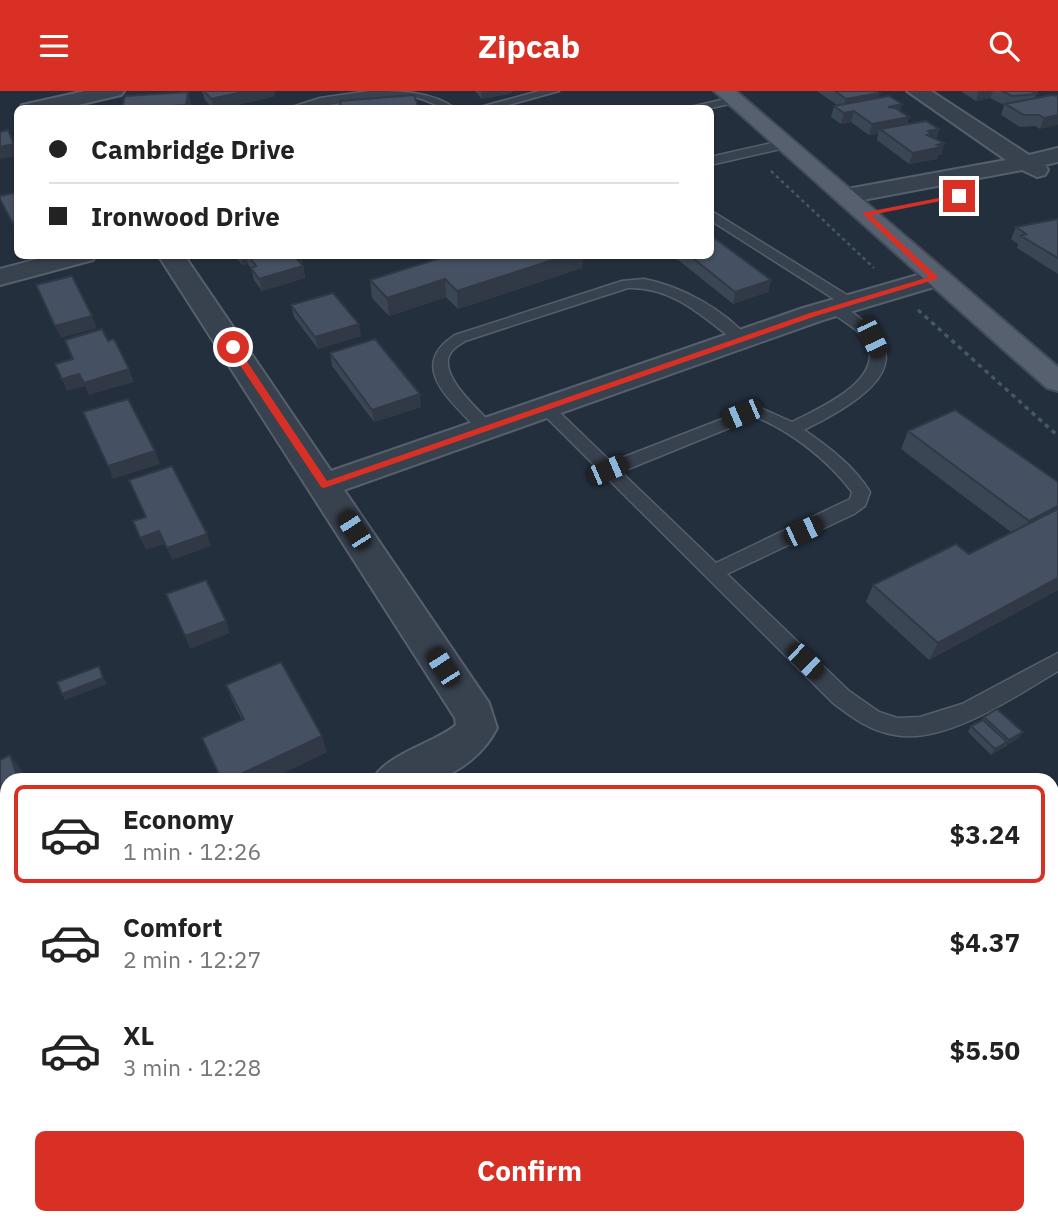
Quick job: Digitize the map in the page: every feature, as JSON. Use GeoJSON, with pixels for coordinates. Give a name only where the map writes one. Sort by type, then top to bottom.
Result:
{"type":"FeatureCollection","features":[{"type":"Feature","properties":{"kind":"main road"},"geometry":{"type":"LineString","coordinates":[[729,95],[847,196],[934,278],[1058,382]]}},
{"type":"Feature","properties":{"kind":"street"},"geometry":{"type":"LineString","coordinates":[[45,105],[114,91]]}},
{"type":"Feature","properties":{"kind":"street"},"geometry":{"type":"LineString","coordinates":[[917,91],[1027,163],[1055,169]]}},
{"type":"Feature","properties":{"kind":"street"},"geometry":{"type":"LineString","coordinates":[[847,196],[1027,163]]}},
{"type":"Feature","properties":{"kind":"street"},"geometry":{"type":"LineString","coordinates":[[865,213],[1055,169]]}},
{"type":"Feature","properties":{"kind":"street"},"geometry":{"type":"LineString","coordinates":[[0,277],[69,259]]}},
{"type":"Feature","properties":{"kind":"street"},"geometry":{"type":"LineString","coordinates":[[174,259],[475,715],[477,728],[467,742],[408,773]]}},
{"type":"Feature","properties":{"kind":"street"},"geometry":{"type":"LineString","coordinates":[[324,485],[741,339],[934,278]]}},
{"type":"Feature","properties":{"kind":"lane"},"geometry":{"type":"LineString","coordinates":[[308,105],[344,97],[395,91],[419,93],[444,105]]}},
{"type":"Feature","properties":{"kind":"lane"},"geometry":{"type":"LineString","coordinates":[[495,105],[553,91]]}},
{"type":"Feature","properties":{"kind":"lane"},"geometry":{"type":"LineString","coordinates":[[699,105],[729,95]]}},
{"type":"Feature","properties":{"kind":"lane"},"geometry":{"type":"LineString","coordinates":[[714,160],[785,144]]}},
{"type":"Feature","properties":{"kind":"lane"},"geometry":{"type":"LineString","coordinates":[[714,217],[842,305],[872,338],[879,354],[878,368],[868,384],[793,429]]}},
{"type":"Feature","properties":{"kind":"lane"},"geometry":{"type":"LineString","coordinates":[[486,428],[440,372],[439,352],[447,344],[460,338],[627,284],[645,282],[663,285],[680,294],[741,339]]}},
{"type":"Feature","properties":{"kind":"lane"},"geometry":{"type":"LineString","coordinates":[[545,408],[841,697],[877,722],[909,729],[937,723],[971,709],[1058,661]]}},
{"type":"Feature","properties":{"kind":"lane"},"geometry":{"type":"LineString","coordinates":[[608,470],[756,411],[775,417],[793,429],[854,480],[861,492],[859,502],[848,510],[714,572]]}},
{"type":"Feature","properties":{"kind":"building"},"geometry":{"type":"Polygon","coordinates":[[[204,91],[247,91],[211,99],[204,91]]]}},
{"type":"Feature","properties":{"kind":"building"},"geometry":{"type":"Polygon","coordinates":[[[835,91],[876,91],[879,93],[846,99],[835,91]]]}},
{"type":"Feature","properties":{"kind":"building"},"geometry":{"type":"Polygon","coordinates":[[[1002,91],[1037,91],[1033,92],[1037,94],[1012,96],[1002,91]]]}},
{"type":"Feature","properties":{"kind":"building"},"geometry":{"type":"Polygon","coordinates":[[[188,92],[186,105],[123,105],[125,96],[188,92]]]}},
{"type":"Feature","properties":{"kind":"building"},"geometry":{"type":"Polygon","coordinates":[[[414,95],[418,105],[340,105],[340,101],[414,95]]]}},
{"type":"Feature","properties":{"kind":"building"},"geometry":{"type":"Polygon","coordinates":[[[889,96],[902,104],[888,107],[895,108],[909,117],[872,124],[854,111],[844,113],[834,106],[889,96]]]}},
{"type":"Feature","properties":{"kind":"building"},"geometry":{"type":"Polygon","coordinates":[[[1058,96],[1058,115],[1044,118],[1039,115],[1024,115],[1005,104],[1058,96]]]}},
{"type":"Feature","properties":{"kind":"building"},"geometry":{"type":"Polygon","coordinates":[[[926,121],[939,129],[928,131],[931,134],[927,135],[944,143],[937,145],[941,147],[913,153],[880,129],[926,121]]]}},
{"type":"Feature","properties":{"kind":"building"},"geometry":{"type":"Polygon","coordinates":[[[8,130],[14,144],[0,147],[0,132],[8,130]]]}},
{"type":"Feature","properties":{"kind":"building"},"geometry":{"type":"Polygon","coordinates":[[[14,193],[14,222],[12,222],[0,196],[14,193]]]}},
{"type":"Feature","properties":{"kind":"building"},"geometry":{"type":"Polygon","coordinates":[[[1058,219],[1058,258],[1021,236],[1026,234],[1016,227],[1058,219]]]}},
{"type":"Feature","properties":{"kind":"building"},"geometry":{"type":"Polygon","coordinates":[[[714,238],[771,280],[735,292],[694,259],[714,259],[714,238]]]}},
{"type":"Feature","properties":{"kind":"building"},"geometry":{"type":"Polygon","coordinates":[[[251,259],[297,259],[303,266],[259,279],[251,268],[256,266],[251,259]]]}},
{"type":"Feature","properties":{"kind":"building"},"geometry":{"type":"Polygon","coordinates":[[[437,259],[556,259],[457,291],[445,279],[387,298],[370,280],[437,259]]]}},
{"type":"Feature","properties":{"kind":"building"},"geometry":{"type":"Polygon","coordinates":[[[72,276],[92,316],[55,326],[36,285],[72,276]]]}},
{"type":"Feature","properties":{"kind":"building"},"geometry":{"type":"Polygon","coordinates":[[[333,293],[359,324],[315,337],[291,305],[333,293]]]}},
{"type":"Feature","properties":{"kind":"building"},"geometry":{"type":"Polygon","coordinates":[[[102,329],[108,341],[114,339],[129,369],[84,383],[79,374],[62,379],[55,364],[73,359],[65,340],[102,329]]]}},
{"type":"Feature","properties":{"kind":"building"},"geometry":{"type":"Polygon","coordinates":[[[375,339],[420,394],[372,410],[330,353],[375,339]]]}},
{"type":"Feature","properties":{"kind":"building"},"geometry":{"type":"Polygon","coordinates":[[[128,399],[155,451],[108,466],[83,412],[128,399]]]}},
{"type":"Feature","properties":{"kind":"building"},"geometry":{"type":"Polygon","coordinates":[[[955,410],[1058,482],[1058,506],[1029,521],[908,431],[955,410]]]}},
{"type":"Feature","properties":{"kind":"building"},"geometry":{"type":"Polygon","coordinates":[[[172,466],[207,534],[167,548],[159,531],[140,538],[133,521],[146,517],[129,480],[172,466]]]}},
{"type":"Feature","properties":{"kind":"building"},"geometry":{"type":"Polygon","coordinates":[[[1058,509],[1058,578],[938,643],[873,585],[956,544],[969,554],[1058,509]]]}},
{"type":"Feature","properties":{"kind":"building"},"geometry":{"type":"Polygon","coordinates":[[[206,580],[226,621],[185,636],[166,594],[206,580]]]}},
{"type":"Feature","properties":{"kind":"building"},"geometry":{"type":"Polygon","coordinates":[[[281,662],[322,736],[243,773],[218,773],[202,738],[244,719],[226,685],[281,662]]]}},
{"type":"Feature","properties":{"kind":"building"},"geometry":{"type":"Polygon","coordinates":[[[99,666],[103,678],[62,694],[57,682],[99,666]]]}},
{"type":"Feature","properties":{"kind":"building"},"geometry":{"type":"Polygon","coordinates":[[[997,709],[1023,732],[1009,740],[984,717],[997,709]]]}},
{"type":"Feature","properties":{"kind":"building"},"geometry":{"type":"Polygon","coordinates":[[[983,720],[1007,742],[995,749],[971,726],[983,720]]]}},
{"type":"Feature","properties":{"kind":"building"},"geometry":{"type":"Polygon","coordinates":[[[10,755],[16,773],[0,773],[0,760],[10,755]]]}},
{"type":"Feature","properties":{"kind":"route"},"geometry":{"type":"LineString","coordinates":[[233,347],[324,485],[813,314],[934,278],[865,213],[959,196]]}}]}
